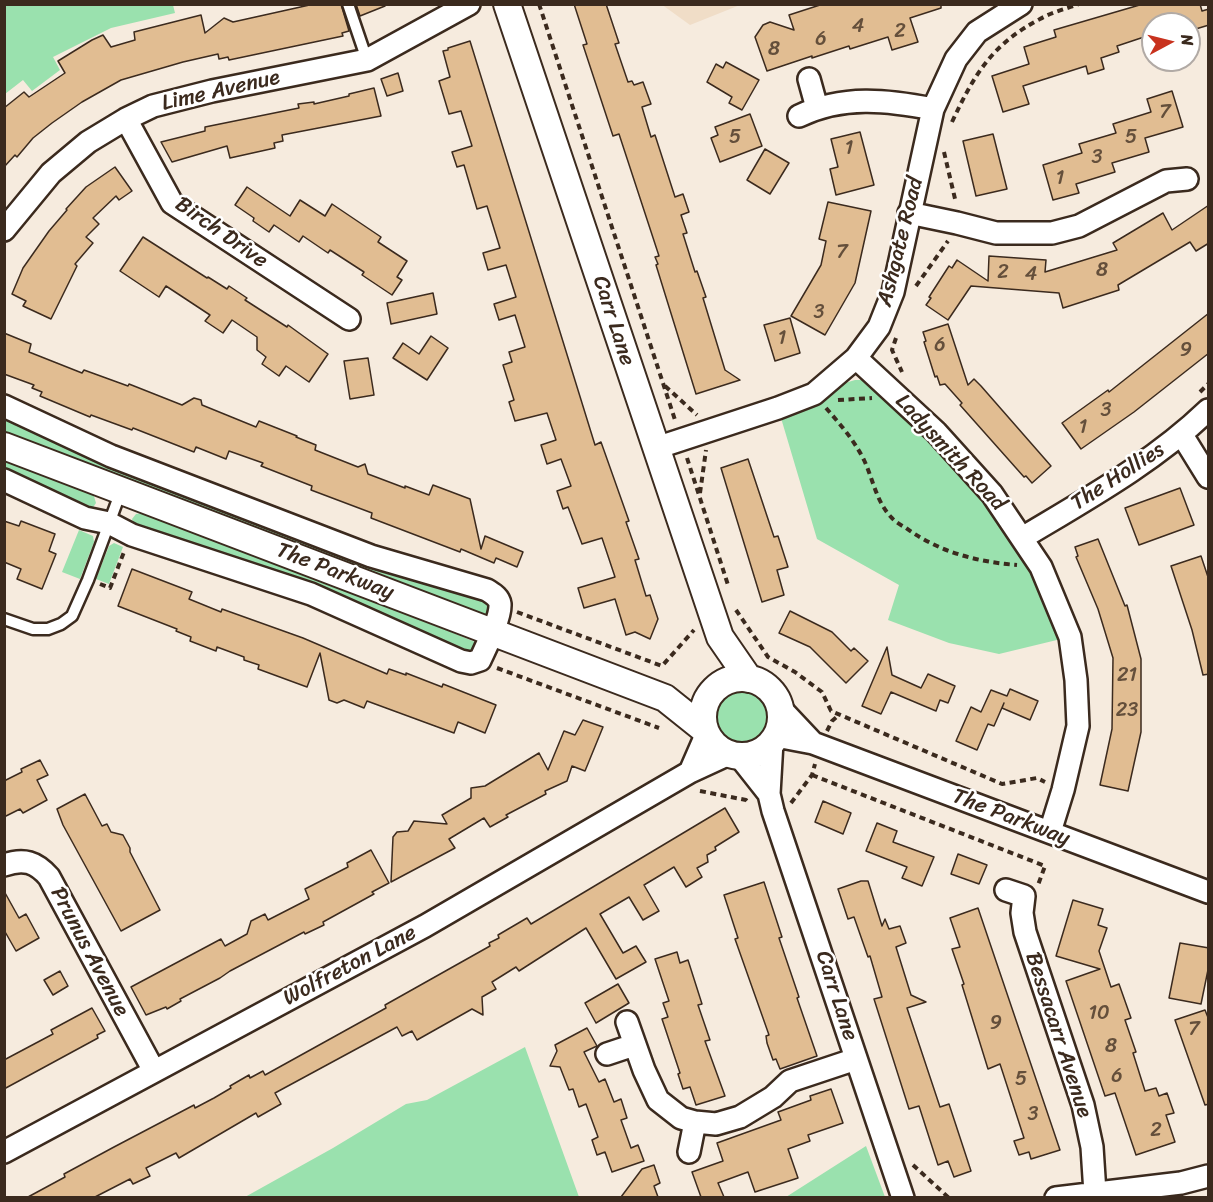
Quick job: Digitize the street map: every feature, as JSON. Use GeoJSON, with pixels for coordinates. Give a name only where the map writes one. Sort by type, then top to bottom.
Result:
{"type":"FeatureCollection","features":[{"type":"Feature","properties":{"kind":"street","name":"Lime Avenue"},"geometry":{"type":"LineString","coordinates":[[4,230],[51,173],[87,142],[126,119],[153,106],[202,94],[367,60],[469,4]]}},
{"type":"Feature","properties":{"kind":"street","name":"Carr Lane"},"geometry":{"type":"LineString","coordinates":[[507,4],[656,448],[711,630],[714,691],[705,706],[703,718],[706,732],[719,749],[734,755],[769,794]]}},
{"type":"Feature","properties":{"kind":"street","name":"Ashgate Road"},"geometry":{"type":"LineString","coordinates":[[656,448],[814,394],[856,358],[879,327],[893,292],[933,109],[956,59],[977,32],[1021,4]]}},
{"type":"Feature","properties":{"kind":"street"},"geometry":{"type":"LineString","coordinates":[[809,79],[808,112],[847,103],[884,100],[933,109]]}},
{"type":"Feature","properties":{"kind":"street","name":"Birch Drive"},"geometry":{"type":"LineString","coordinates":[[126,119],[172,203],[349,319]]}},
{"type":"Feature","properties":{"kind":"street"},"geometry":{"type":"LineString","coordinates":[[909,213],[996,233],[1052,233],[1078,226],[1166,181],[1187,179]]}},
{"type":"Feature","properties":{"kind":"street","name":"Ladysmith Road"},"geometry":{"type":"LineString","coordinates":[[856,358],[936,432],[992,494],[1041,567],[1070,637],[1076,680],[1078,726],[1063,790],[1050,832]]}},
{"type":"Feature","properties":{"kind":"street","name":"The Hollies"},"geometry":{"type":"LineString","coordinates":[[1022,537],[1108,486],[1182,435],[1204,401]]}},
{"type":"Feature","properties":{"kind":"street"},"geometry":{"type":"LineString","coordinates":[[4,406],[111,456],[371,556],[487,590],[496,596],[500,605],[492,633],[480,660],[471,663],[461,661],[311,594],[132,535],[109,523],[85,518],[4,480]]}},
{"type":"Feature","properties":{"kind":"street"},"geometry":{"type":"LineString","coordinates":[[1182,435],[1209,477]]}},
{"type":"Feature","properties":{"kind":"street","name":"The Parkway"},"geometry":{"type":"LineString","coordinates":[[4,446],[665,698],[706,732]]}},
{"type":"Feature","properties":{"kind":"street","name":"Carr Lane"},"geometry":{"type":"LineString","coordinates":[[711,630],[749,679],[760,682],[776,698],[781,722],[774,740],[769,794],[773,811],[903,1197]]}},
{"type":"Feature","properties":{"kind":"street"},"geometry":{"type":"LineString","coordinates":[[714,691],[726,681],[737,678],[749,679]]}},
{"type":"Feature","properties":{"kind":"street","name":"The Parkway"},"geometry":{"type":"LineString","coordinates":[[665,698],[714,691]]}},
{"type":"Feature","properties":{"kind":"street","name":"The Parkway"},"geometry":{"type":"LineString","coordinates":[[780,710],[818,745]]}},
{"type":"Feature","properties":{"kind":"street"},"geometry":{"type":"LineString","coordinates":[[690,772],[706,732]]}},
{"type":"Feature","properties":{"kind":"street"},"geometry":{"type":"LineString","coordinates":[[734,755],[753,755],[764,750],[774,740]]}},
{"type":"Feature","properties":{"kind":"street","name":"The Parkway"},"geometry":{"type":"LineString","coordinates":[[774,740],[818,745],[1209,892]]}},
{"type":"Feature","properties":{"kind":"street","name":"Wolfreton Lane"},"geometry":{"type":"LineString","coordinates":[[4,1152],[425,926],[690,772],[734,755]]}},
{"type":"Feature","properties":{"kind":"street","name":"Prunus Avenue"},"geometry":{"type":"LineString","coordinates":[[4,865],[20,861],[30,862],[41,867],[49,877],[154,1071]]}},
{"type":"Feature","properties":{"kind":"street","name":"Bessacarr Avenue"},"geometry":{"type":"LineString","coordinates":[[1006,890],[1024,896],[1022,913],[1024,932],[1083,1105],[1092,1147],[1095,1193]]}},
{"type":"Feature","properties":{"kind":"street"},"geometry":{"type":"LineString","coordinates":[[627,1022],[634,1045],[658,1100],[681,1118],[695,1122],[716,1124],[740,1117],[773,1097],[790,1081],[856,1059]]}},
{"type":"Feature","properties":{"kind":"street"},"geometry":{"type":"LineString","coordinates":[[607,1054],[634,1045]]}},
{"type":"Feature","properties":{"kind":"street"},"geometry":{"type":"LineString","coordinates":[[688,1152],[695,1122]]}},
{"type":"Feature","properties":{"kind":"street"},"geometry":{"type":"LineString","coordinates":[[1056,1197],[1181,1183],[1209,1176]]}},
{"type":"Feature","properties":{"kind":"lane"},"geometry":{"type":"LineString","coordinates":[[348,4],[367,60]]}},
{"type":"Feature","properties":{"kind":"lane"},"geometry":{"type":"LineString","coordinates":[[4,619],[33,629],[48,629],[72,616],[88,580],[121,490]]}},
{"type":"Feature","properties":{"kind":"path"},"geometry":{"type":"LineString","coordinates":[[539,4],[676,424]]}},
{"type":"Feature","properties":{"kind":"path"},"geometry":{"type":"LineString","coordinates":[[948,130],[970,83],[988,59],[1014,34],[1041,18],[1079,4]]}},
{"type":"Feature","properties":{"kind":"path"},"geometry":{"type":"LineString","coordinates":[[943,149],[958,213]]}},
{"type":"Feature","properties":{"kind":"path"},"geometry":{"type":"LineString","coordinates":[[913,290],[950,239]]}},
{"type":"Feature","properties":{"kind":"path"},"geometry":{"type":"LineString","coordinates":[[899,330],[892,350],[907,377]]}},
{"type":"Feature","properties":{"kind":"path"},"geometry":{"type":"LineString","coordinates":[[1204,401],[1209,384]]}},
{"type":"Feature","properties":{"kind":"path"},"geometry":{"type":"LineString","coordinates":[[664,385],[696,414],[699,422]]}},
{"type":"Feature","properties":{"kind":"path"},"geometry":{"type":"LineString","coordinates":[[814,394],[851,438],[864,460],[878,497],[891,518],[913,534],[945,550],[974,560],[1041,567]]}},
{"type":"Feature","properties":{"kind":"path"},"geometry":{"type":"LineString","coordinates":[[837,400],[873,398]]}},
{"type":"Feature","properties":{"kind":"path"},"geometry":{"type":"LineString","coordinates":[[696,414],[707,411]]}},
{"type":"Feature","properties":{"kind":"path"},"geometry":{"type":"LineString","coordinates":[[699,495],[706,452],[704,444]]}},
{"type":"Feature","properties":{"kind":"path"},"geometry":{"type":"LineString","coordinates":[[686,455],[728,585]]}},
{"type":"Feature","properties":{"kind":"path"},"geometry":{"type":"LineString","coordinates":[[88,580],[110,588],[132,535]]}},
{"type":"Feature","properties":{"kind":"path"},"geometry":{"type":"LineString","coordinates":[[500,605],[662,666],[711,630]]}},
{"type":"Feature","properties":{"kind":"path"},"geometry":{"type":"LineString","coordinates":[[735,608],[768,657],[795,672],[822,692],[831,711],[1002,784],[1037,778],[1063,790]]}},
{"type":"Feature","properties":{"kind":"path"},"geometry":{"type":"LineString","coordinates":[[480,660],[487,665],[659,728]]}},
{"type":"Feature","properties":{"kind":"path"},"geometry":{"type":"LineString","coordinates":[[790,805],[812,776],[818,745],[831,721],[839,715]]}},
{"type":"Feature","properties":{"kind":"path"},"geometry":{"type":"LineString","coordinates":[[812,776],[1045,866],[1037,888]]}},
{"type":"Feature","properties":{"kind":"shaded area"},"geometry":{"type":"Polygon","coordinates":[[[661,4],[740,4],[740,5],[690,25],[661,4]]]}},
{"type":"Feature","properties":{"kind":"green space"},"geometry":{"type":"Polygon","coordinates":[[[5,4],[173,5],[175,13],[111,28],[53,57],[60,70],[32,91],[23,80],[5,94],[5,4]]]}},
{"type":"Feature","properties":{"kind":"green space"},"geometry":{"type":"Polygon","coordinates":[[[866,380],[938,446],[988,500],[1011,534],[1027,564],[1061,639],[999,654],[949,643],[888,620],[899,585],[817,539],[781,418],[816,403],[845,383],[866,380]]]}},
{"type":"Feature","properties":{"kind":"green space"},"geometry":{"type":"Polygon","coordinates":[[[4,415],[492,602],[488,614],[481,615],[5,432],[4,415]]]}},
{"type":"Feature","properties":{"kind":"green space"},"geometry":{"type":"Polygon","coordinates":[[[4,460],[93,493],[96,503],[92,509],[85,509],[5,472],[4,460]]]}},
{"type":"Feature","properties":{"kind":"green space"},"geometry":{"type":"Polygon","coordinates":[[[144,513],[451,632],[475,642],[478,646],[477,651],[464,655],[134,525],[132,519],[136,514],[144,513]]]}},
{"type":"Feature","properties":{"kind":"green space"},"geometry":{"type":"Polygon","coordinates":[[[79,530],[93,536],[94,542],[80,579],[62,572],[79,530]]]}},
{"type":"Feature","properties":{"kind":"green space"},"geometry":{"type":"Polygon","coordinates":[[[114,543],[123,547],[109,584],[96,579],[109,546],[114,543]]]}},
{"type":"Feature","properties":{"kind":"green space"},"geometry":{"type":"Polygon","coordinates":[[[736,691],[746,691],[756,695],[763,702],[767,717],[763,732],[756,739],[746,743],[736,743],[726,739],[719,732],[715,722],[715,712],[719,702],[726,695],[736,691]]]}},
{"type":"Feature","properties":{"kind":"green space"},"geometry":{"type":"Polygon","coordinates":[[[525,1047],[579,1197],[245,1197],[406,1104],[427,1100],[525,1047]]]}},
{"type":"Feature","properties":{"kind":"green space"},"geometry":{"type":"Polygon","coordinates":[[[866,1146],[885,1197],[786,1197],[866,1146]]]}},
{"type":"Feature","properties":{"kind":"building"},"geometry":{"type":"Polygon","coordinates":[[[314,4],[341,4],[349,31],[342,33],[343,36],[229,60],[228,57],[219,59],[218,54],[121,80],[82,102],[52,123],[4,167],[4,108],[24,92],[29,97],[65,73],[58,61],[92,40],[103,35],[111,47],[135,40],[134,32],[201,15],[205,33],[224,18],[233,22],[314,4]]]}},
{"type":"Feature","properties":{"kind":"building"},"geometry":{"type":"Polygon","coordinates":[[[356,4],[385,4],[385,6],[360,16],[356,4]]]}},
{"type":"Feature","properties":{"kind":"building"},"geometry":{"type":"Polygon","coordinates":[[[574,4],[606,4],[619,43],[615,44],[628,82],[632,81],[634,85],[643,82],[651,104],[642,107],[651,137],[655,135],[675,197],[683,194],[689,212],[681,215],[687,233],[683,234],[706,297],[703,298],[725,370],[740,380],[696,394],[656,265],[658,264],[655,257],[659,256],[619,134],[613,136],[583,45],[587,44],[574,4]]]}},
{"type":"Feature","properties":{"kind":"building"},"geometry":{"type":"Polygon","coordinates":[[[823,4],[941,4],[941,8],[910,18],[918,42],[892,50],[888,37],[850,49],[849,46],[812,58],[812,56],[767,71],[755,37],[763,25],[770,22],[794,30],[789,15],[823,4]]]}},
{"type":"Feature","properties":{"kind":"building"},"geometry":{"type":"Polygon","coordinates":[[[1143,4],[1200,4],[1202,11],[1209,9],[1209,25],[1201,27],[1201,12],[1141,12],[1141,38],[1117,46],[1119,52],[1101,58],[1104,69],[1088,74],[1086,66],[1023,86],[1029,104],[1003,112],[992,76],[1029,64],[1024,47],[1056,37],[1054,30],[1143,4]]]}},
{"type":"Feature","properties":{"kind":"building"},"geometry":{"type":"Polygon","coordinates":[[[470,41],[595,445],[601,442],[629,521],[626,522],[639,559],[635,560],[646,596],[650,595],[658,619],[650,639],[635,632],[626,635],[615,599],[584,608],[578,588],[615,577],[602,538],[582,544],[568,507],[563,509],[557,491],[571,486],[561,459],[547,464],[541,445],[556,440],[547,413],[515,421],[509,402],[514,400],[503,365],[512,362],[509,352],[525,347],[515,315],[499,320],[494,304],[516,297],[506,265],[488,270],[483,253],[500,248],[487,206],[477,209],[464,165],[457,167],[452,152],[472,146],[461,111],[449,114],[439,81],[450,77],[443,51],[470,41]]]}},
{"type":"Feature","properties":{"kind":"building"},"geometry":{"type":"Polygon","coordinates":[[[726,62],[759,80],[742,110],[729,103],[732,97],[707,82],[716,64],[723,68],[726,62]]]}},
{"type":"Feature","properties":{"kind":"building"},"geometry":{"type":"Polygon","coordinates":[[[398,73],[403,91],[387,96],[381,79],[398,73]]]}},
{"type":"Feature","properties":{"kind":"building"},"geometry":{"type":"Polygon","coordinates":[[[374,88],[381,116],[282,135],[283,141],[274,143],[275,148],[230,158],[227,146],[172,162],[161,142],[205,131],[205,127],[299,108],[298,104],[314,102],[314,104],[374,88]]]}},
{"type":"Feature","properties":{"kind":"building"},"geometry":{"type":"Polygon","coordinates":[[[1172,91],[1183,127],[1145,138],[1149,152],[1112,163],[1115,172],[1076,184],[1079,193],[1053,200],[1043,165],[1082,153],[1079,144],[1116,133],[1113,124],[1151,112],[1147,99],[1172,91]]]}},
{"type":"Feature","properties":{"kind":"building"},"geometry":{"type":"Polygon","coordinates":[[[750,114],[762,146],[720,162],[711,138],[718,135],[715,127],[750,114]]]}},
{"type":"Feature","properties":{"kind":"building"},"geometry":{"type":"Polygon","coordinates":[[[860,132],[874,185],[836,195],[830,169],[838,167],[831,139],[860,132]]]}},
{"type":"Feature","properties":{"kind":"building"},"geometry":{"type":"Polygon","coordinates":[[[993,134],[1007,189],[976,196],[963,141],[993,134]]]}},
{"type":"Feature","properties":{"kind":"building"},"geometry":{"type":"Polygon","coordinates":[[[765,149],[789,163],[770,194],[747,180],[765,149]]]}},
{"type":"Feature","properties":{"kind":"building"},"geometry":{"type":"Polygon","coordinates":[[[115,167],[132,191],[119,200],[116,196],[93,218],[99,224],[86,237],[93,243],[75,264],[77,266],[51,319],[23,306],[26,301],[12,294],[23,268],[66,209],[86,187],[115,167]]]}},
{"type":"Feature","properties":{"kind":"building"},"geometry":{"type":"Polygon","coordinates":[[[247,187],[290,216],[300,200],[325,216],[332,204],[381,237],[378,242],[407,261],[397,277],[402,280],[392,295],[362,275],[364,272],[330,250],[328,253],[303,236],[299,242],[274,225],[269,232],[253,221],[254,218],[235,205],[247,187]]]}},
{"type":"Feature","properties":{"kind":"building"},"geometry":{"type":"Polygon","coordinates":[[[828,202],[871,211],[855,283],[825,335],[791,316],[821,265],[826,241],[819,239],[828,202]]]}},
{"type":"Feature","properties":{"kind":"building"},"geometry":{"type":"Polygon","coordinates":[[[1209,205],[1209,243],[1196,251],[1190,242],[1118,285],[1119,290],[1063,308],[1059,293],[971,286],[948,320],[926,305],[949,266],[952,268],[957,260],[988,281],[989,256],[1046,260],[1045,272],[1117,250],[1113,243],[1163,213],[1172,230],[1209,205]]]}},
{"type":"Feature","properties":{"kind":"building"},"geometry":{"type":"Polygon","coordinates":[[[143,237],[207,278],[227,289],[229,286],[247,298],[245,300],[287,327],[288,325],[328,354],[309,382],[286,366],[279,376],[262,364],[266,357],[257,350],[257,337],[232,320],[223,333],[205,321],[210,315],[166,286],[159,297],[120,271],[143,237]]]}},
{"type":"Feature","properties":{"kind":"building"},"geometry":{"type":"Polygon","coordinates":[[[433,293],[437,314],[391,324],[387,303],[433,293]]]}},
{"type":"Feature","properties":{"kind":"building"},"geometry":{"type":"Polygon","coordinates":[[[1209,313],[1209,353],[1134,412],[1081,449],[1062,423],[1108,390],[1109,392],[1209,313]]]}},
{"type":"Feature","properties":{"kind":"building"},"geometry":{"type":"Polygon","coordinates":[[[790,318],[800,353],[775,361],[764,325],[790,318]]]}},
{"type":"Feature","properties":{"kind":"building"},"geometry":{"type":"Polygon","coordinates":[[[948,324],[968,385],[974,379],[1051,466],[1032,483],[1026,476],[1024,477],[960,405],[962,403],[945,384],[940,385],[937,376],[935,377],[923,332],[948,324]]]}},
{"type":"Feature","properties":{"kind":"building"},"geometry":{"type":"Polygon","coordinates":[[[4,333],[31,344],[29,352],[82,373],[84,370],[128,386],[129,384],[182,405],[194,398],[201,400],[202,405],[256,427],[259,421],[297,436],[316,445],[315,450],[358,467],[365,464],[368,474],[405,488],[405,486],[429,495],[433,485],[470,499],[481,549],[485,536],[523,552],[517,567],[496,558],[494,563],[461,549],[460,552],[371,518],[372,513],[311,490],[312,486],[261,466],[263,463],[229,451],[226,459],[196,447],[194,452],[133,428],[132,430],[91,415],[90,417],[40,396],[42,392],[32,388],[34,385],[4,374],[4,333]]]}},
{"type":"Feature","properties":{"kind":"building"},"geometry":{"type":"Polygon","coordinates":[[[431,336],[448,348],[427,380],[393,358],[403,343],[419,354],[431,336]]]}},
{"type":"Feature","properties":{"kind":"building"},"geometry":{"type":"Polygon","coordinates":[[[368,358],[374,395],[350,399],[344,361],[368,358]]]}},
{"type":"Feature","properties":{"kind":"building"},"geometry":{"type":"Polygon","coordinates":[[[748,459],[774,537],[778,536],[788,567],[777,570],[784,595],[762,602],[721,468],[748,459]]]}},
{"type":"Feature","properties":{"kind":"building"},"geometry":{"type":"Polygon","coordinates":[[[1180,488],[1194,525],[1139,545],[1125,508],[1180,488]]]}},
{"type":"Feature","properties":{"kind":"building"},"geometry":{"type":"Polygon","coordinates":[[[4,521],[19,526],[21,521],[55,534],[49,551],[56,554],[42,589],[17,579],[21,569],[4,562],[4,521]]]}},
{"type":"Feature","properties":{"kind":"building"},"geometry":{"type":"Polygon","coordinates":[[[1098,539],[1125,606],[1127,605],[1141,659],[1141,732],[1128,791],[1100,785],[1112,729],[1113,658],[1098,609],[1076,557],[1078,556],[1075,547],[1098,539]]]}},
{"type":"Feature","properties":{"kind":"building"},"geometry":{"type":"Polygon","coordinates":[[[1201,556],[1209,580],[1209,674],[1203,675],[1192,630],[1171,566],[1201,556]]]}},
{"type":"Feature","properties":{"kind":"building"},"geometry":{"type":"Polygon","coordinates":[[[132,569],[192,592],[189,599],[221,612],[222,609],[303,638],[387,674],[389,669],[406,675],[406,673],[442,687],[443,684],[496,705],[485,733],[458,722],[454,733],[367,701],[364,708],[344,700],[337,703],[329,700],[320,653],[307,687],[258,669],[259,665],[244,660],[244,657],[217,647],[216,651],[190,641],[191,637],[176,631],[177,629],[118,606],[132,569]]]}},
{"type":"Feature","properties":{"kind":"building"},"geometry":{"type":"Polygon","coordinates":[[[790,611],[832,632],[851,651],[854,648],[868,661],[846,683],[810,647],[779,633],[790,611]]]}},
{"type":"Feature","properties":{"kind":"building"},"geometry":{"type":"Polygon","coordinates":[[[887,647],[892,675],[921,688],[928,674],[955,686],[948,703],[940,700],[936,711],[891,692],[881,714],[862,706],[887,647]]]}},
{"type":"Feature","properties":{"kind":"building"},"geometry":{"type":"Polygon","coordinates":[[[1010,689],[1038,701],[1030,720],[1002,708],[1004,703],[994,726],[988,724],[977,750],[956,741],[971,707],[981,712],[991,690],[1007,696],[1010,689]]]}},
{"type":"Feature","properties":{"kind":"building"},"geometry":{"type":"Polygon","coordinates":[[[583,720],[603,727],[585,771],[572,766],[567,781],[545,791],[546,794],[506,815],[508,817],[490,827],[484,818],[449,839],[455,848],[391,882],[393,837],[397,832],[408,831],[414,821],[447,824],[442,815],[471,798],[471,788],[485,786],[539,753],[548,770],[564,731],[575,735],[583,720]]]}},
{"type":"Feature","properties":{"kind":"building"},"geometry":{"type":"Polygon","coordinates":[[[40,760],[48,775],[37,780],[47,800],[23,813],[20,809],[4,817],[4,781],[40,760]]]}},
{"type":"Feature","properties":{"kind":"building"},"geometry":{"type":"Polygon","coordinates":[[[85,794],[102,826],[107,824],[111,832],[123,835],[160,910],[121,931],[63,825],[57,809],[85,794]]]}},
{"type":"Feature","properties":{"kind":"building"},"geometry":{"type":"Polygon","coordinates":[[[823,801],[851,813],[843,834],[815,822],[823,801]]]}},
{"type":"Feature","properties":{"kind":"building"},"geometry":{"type":"Polygon","coordinates":[[[725,808],[739,832],[715,847],[716,850],[707,855],[708,862],[697,868],[702,877],[686,887],[674,867],[644,885],[659,911],[643,920],[629,897],[600,914],[623,953],[636,946],[646,962],[616,979],[586,928],[519,971],[516,967],[492,982],[496,989],[482,997],[483,1015],[472,1009],[417,1040],[412,1031],[402,1036],[397,1027],[275,1093],[281,1104],[258,1117],[256,1113],[179,1158],[176,1153],[146,1168],[150,1176],[133,1184],[130,1179],[95,1197],[28,1197],[114,1147],[194,1105],[195,1108],[214,1098],[249,1075],[250,1078],[263,1071],[265,1075],[386,1008],[385,1005],[490,946],[489,943],[499,938],[498,935],[527,918],[531,924],[725,808]]]}},
{"type":"Feature","properties":{"kind":"building"},"geometry":{"type":"Polygon","coordinates":[[[877,823],[897,831],[893,842],[934,857],[922,886],[902,878],[907,867],[866,851],[877,823]]]}},
{"type":"Feature","properties":{"kind":"building"},"geometry":{"type":"Polygon","coordinates":[[[371,850],[389,883],[372,892],[374,894],[323,922],[324,925],[305,934],[304,932],[230,971],[180,999],[181,1001],[167,1009],[166,1007],[146,1015],[131,987],[221,939],[225,946],[247,934],[251,921],[265,914],[268,920],[309,899],[305,889],[348,867],[347,863],[371,850]]]}},
{"type":"Feature","properties":{"kind":"building"},"geometry":{"type":"Polygon","coordinates":[[[958,854],[987,865],[979,884],[951,874],[958,854]]]}},
{"type":"Feature","properties":{"kind":"building"},"geometry":{"type":"Polygon","coordinates":[[[861,881],[868,881],[882,926],[885,919],[889,929],[900,926],[906,943],[896,947],[911,995],[926,1002],[907,1008],[940,1107],[949,1104],[971,1171],[954,1177],[948,1161],[938,1165],[919,1106],[909,1109],[874,999],[882,997],[870,956],[868,957],[854,917],[848,919],[838,889],[861,881]]]}},
{"type":"Feature","properties":{"kind":"building"},"geometry":{"type":"Polygon","coordinates":[[[764,882],[782,937],[779,938],[799,997],[797,998],[817,1056],[780,1069],[776,1059],[773,1060],[767,1043],[766,1036],[769,1035],[735,939],[738,938],[724,895],[764,882]]]}},
{"type":"Feature","properties":{"kind":"building"},"geometry":{"type":"Polygon","coordinates":[[[4,891],[19,918],[26,914],[39,938],[16,951],[4,930],[4,891]]]}},
{"type":"Feature","properties":{"kind":"building"},"geometry":{"type":"Polygon","coordinates":[[[1073,900],[1103,909],[1098,925],[1107,928],[1099,951],[1111,987],[1119,984],[1131,1018],[1125,1020],[1136,1052],[1133,1053],[1145,1091],[1156,1088],[1159,1096],[1167,1093],[1174,1113],[1166,1115],[1175,1142],[1136,1155],[1115,1093],[1105,1096],[1066,981],[1100,969],[1056,956],[1073,900]]]}},
{"type":"Feature","properties":{"kind":"building"},"geometry":{"type":"Polygon","coordinates":[[[978,908],[1060,1150],[1031,1159],[1029,1152],[1019,1155],[1014,1141],[1024,1138],[1000,1064],[988,1069],[952,949],[960,947],[950,918],[978,908]]]}},
{"type":"Feature","properties":{"kind":"building"},"geometry":{"type":"Polygon","coordinates":[[[1180,943],[1209,948],[1209,965],[1201,1004],[1169,998],[1180,943]]]}},
{"type":"Feature","properties":{"kind":"building"},"geometry":{"type":"Polygon","coordinates":[[[677,952],[680,963],[688,960],[702,1004],[698,1005],[710,1040],[705,1041],[725,1096],[696,1105],[690,1087],[683,1089],[662,1019],[668,1017],[663,1003],[669,1001],[655,959],[677,952]]]}},
{"type":"Feature","properties":{"kind":"building"},"geometry":{"type":"Polygon","coordinates":[[[60,971],[68,986],[53,995],[44,980],[60,971]]]}},
{"type":"Feature","properties":{"kind":"building"},"geometry":{"type":"Polygon","coordinates":[[[618,984],[629,1003],[596,1023],[585,1003],[618,984]]]}},
{"type":"Feature","properties":{"kind":"building"},"geometry":{"type":"Polygon","coordinates":[[[92,1008],[105,1031],[97,1035],[98,1038],[4,1089],[4,1060],[53,1034],[51,1030],[92,1008]]]}},
{"type":"Feature","properties":{"kind":"building"},"geometry":{"type":"Polygon","coordinates":[[[1205,1010],[1209,1020],[1209,1104],[1205,1105],[1175,1020],[1205,1010]]]}},
{"type":"Feature","properties":{"kind":"building"},"geometry":{"type":"Polygon","coordinates":[[[587,1028],[597,1046],[584,1052],[599,1082],[605,1079],[614,1102],[621,1099],[627,1118],[621,1120],[631,1148],[638,1145],[644,1161],[612,1172],[605,1152],[597,1155],[592,1140],[598,1137],[586,1104],[579,1107],[573,1089],[569,1090],[560,1067],[550,1066],[557,1051],[555,1045],[587,1028]]]}},
{"type":"Feature","properties":{"kind":"building"},"geometry":{"type":"Polygon","coordinates":[[[831,1089],[843,1123],[808,1135],[810,1141],[788,1149],[798,1178],[755,1192],[748,1172],[718,1183],[724,1197],[701,1197],[692,1172],[723,1161],[717,1143],[781,1120],[778,1112],[811,1100],[810,1096],[831,1089]]]}},
{"type":"Feature","properties":{"kind":"building"},"geometry":{"type":"Polygon","coordinates":[[[654,1165],[660,1183],[654,1186],[658,1197],[621,1197],[642,1169],[654,1165]]]}}]}
